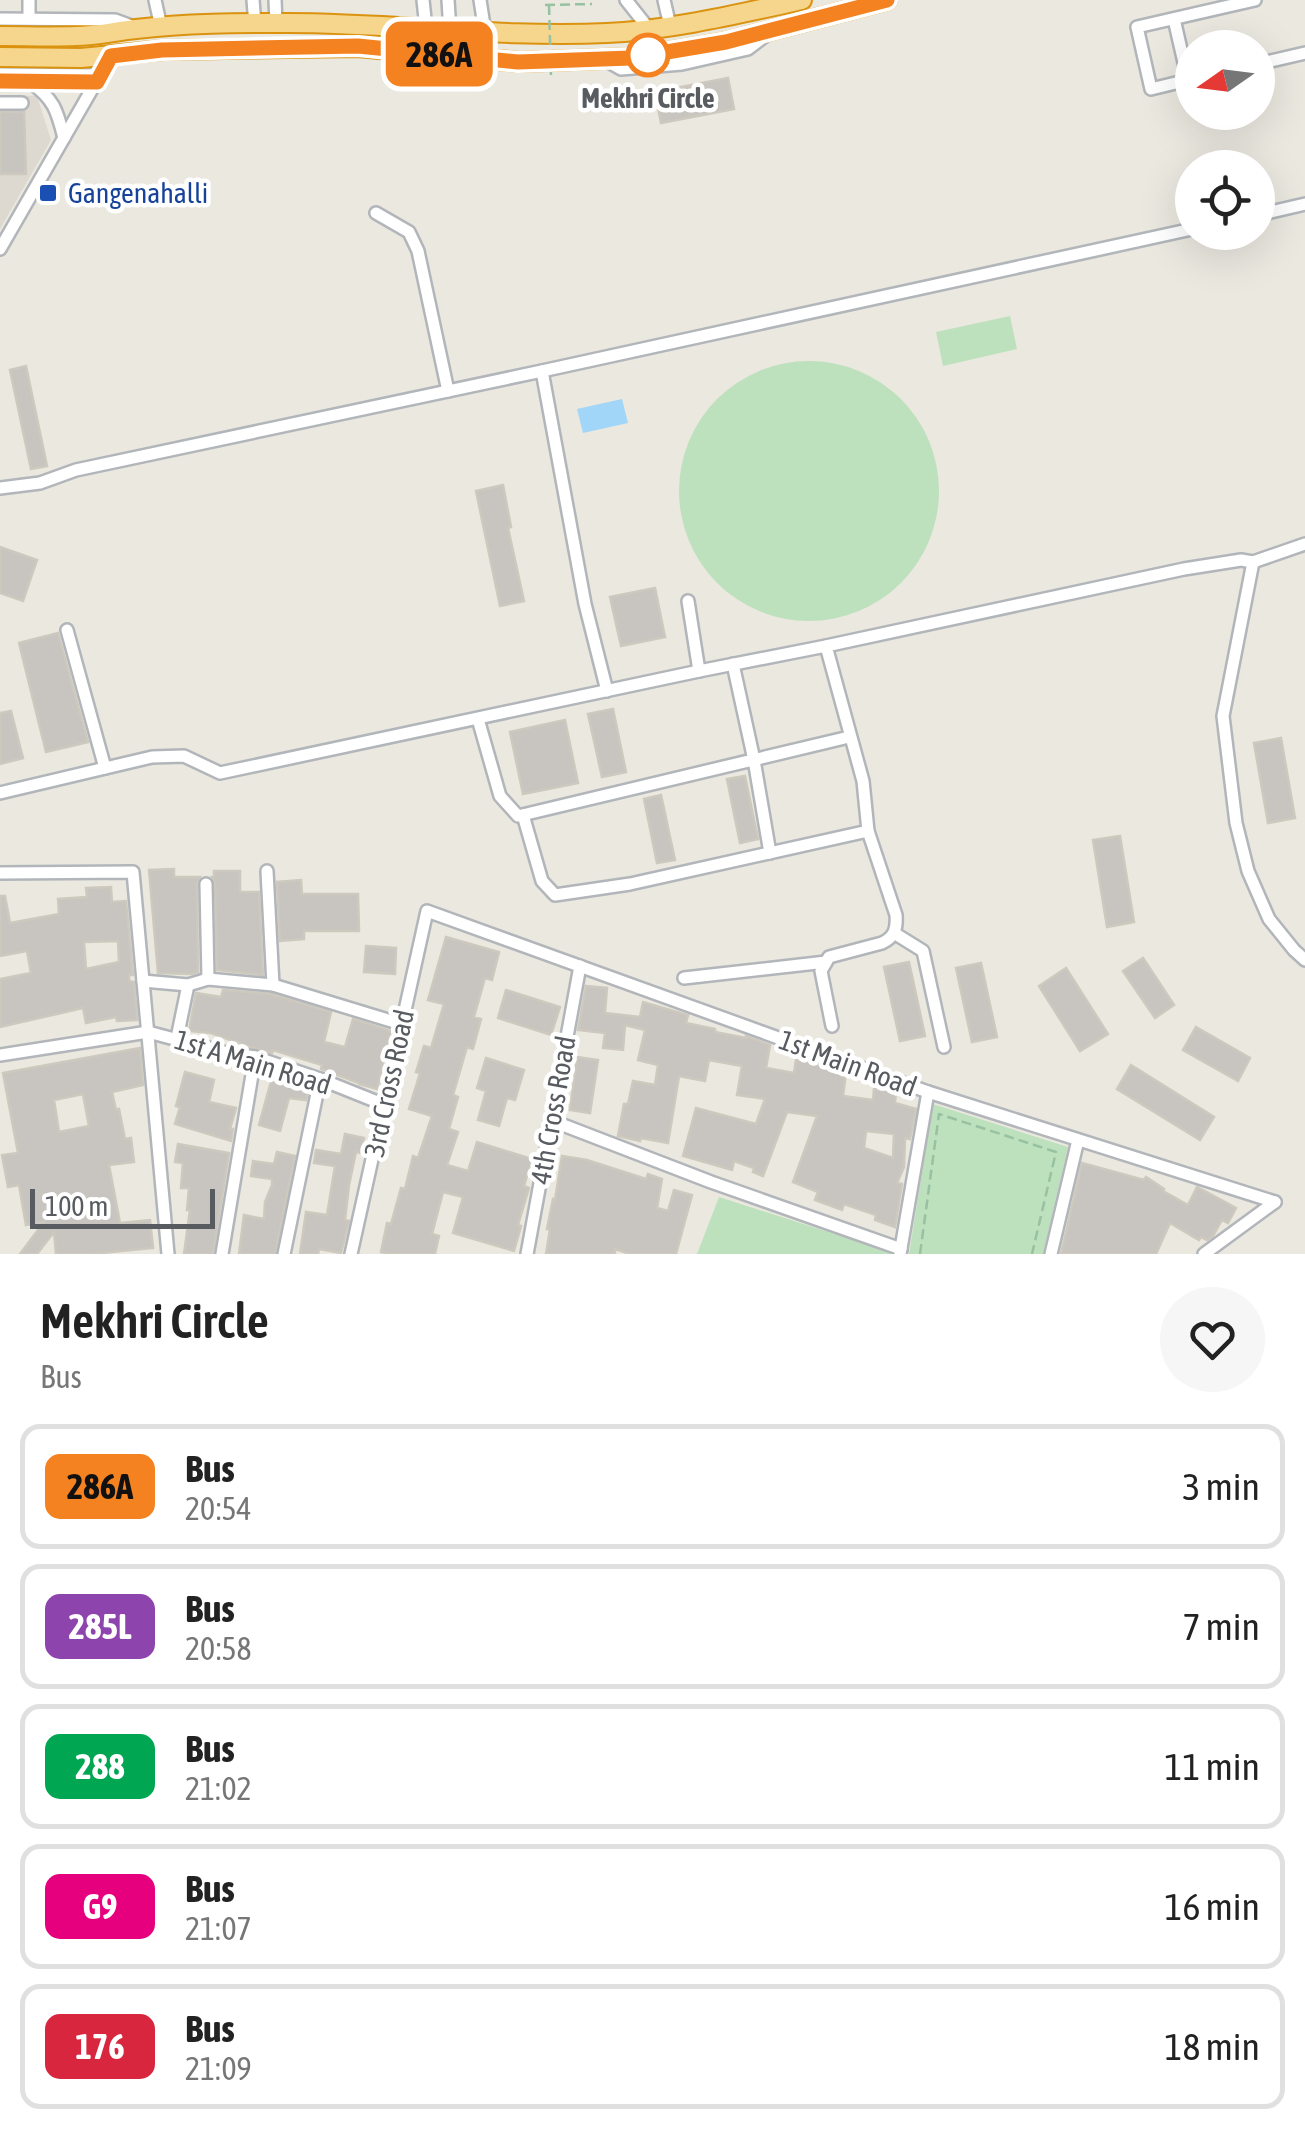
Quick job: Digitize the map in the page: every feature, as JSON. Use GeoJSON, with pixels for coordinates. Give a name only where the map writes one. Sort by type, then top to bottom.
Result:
{"type":"FeatureCollection","features":[{"type":"Feature","properties":{"kind":"highway"},"geometry":{"type":"LineString","coordinates":[[0,36],[80,36],[137,28],[276,23],[356,23],[450,32],[566,34],[649,30],[770,3],[802,0]]}},
{"type":"Feature","properties":{"kind":"highway"},"geometry":{"type":"LineString","coordinates":[[0,58],[358,46],[518,62],[604,60],[677,52],[887,0]]}},
{"type":"Feature","properties":{"kind":"street"},"geometry":{"type":"LineString","coordinates":[[29,0],[29,18]]}},
{"type":"Feature","properties":{"kind":"street"},"geometry":{"type":"LineString","coordinates":[[155,0],[161,27]]}},
{"type":"Feature","properties":{"kind":"street"},"geometry":{"type":"LineString","coordinates":[[252,0],[255,24]]}},
{"type":"Feature","properties":{"kind":"street"},"geometry":{"type":"LineString","coordinates":[[274,0],[276,23]]}},
{"type":"Feature","properties":{"kind":"street"},"geometry":{"type":"LineString","coordinates":[[424,0],[426,28]]}},
{"type":"Feature","properties":{"kind":"street"},"geometry":{"type":"LineString","coordinates":[[448,0],[450,32]]}},
{"type":"Feature","properties":{"kind":"street"},"geometry":{"type":"LineString","coordinates":[[480,0],[485,32]]}},
{"type":"Feature","properties":{"kind":"street"},"geometry":{"type":"LineString","coordinates":[[626,0],[649,30]]}},
{"type":"Feature","properties":{"kind":"street"},"geometry":{"type":"LineString","coordinates":[[664,0],[670,26]]}},
{"type":"Feature","properties":{"kind":"street"},"geometry":{"type":"LineString","coordinates":[[1175,83],[1151,88],[1137,27],[1255,0]]}},
{"type":"Feature","properties":{"kind":"street"},"geometry":{"type":"LineString","coordinates":[[0,19],[116,20],[137,28]]}},
{"type":"Feature","properties":{"kind":"street"},"geometry":{"type":"LineString","coordinates":[[1174,19],[1177,30]]}},
{"type":"Feature","properties":{"kind":"street"},"geometry":{"type":"LineString","coordinates":[[1275,60],[1305,53]]}},
{"type":"Feature","properties":{"kind":"street"},"geometry":{"type":"LineString","coordinates":[[0,249],[111,56]]}},
{"type":"Feature","properties":{"kind":"street"},"geometry":{"type":"LineString","coordinates":[[0,74],[100,78]]}},
{"type":"Feature","properties":{"kind":"street"},"geometry":{"type":"LineString","coordinates":[[0,82],[100,78]]}},
{"type":"Feature","properties":{"kind":"street"},"geometry":{"type":"LineString","coordinates":[[29,82],[56,108],[64,138]]}},
{"type":"Feature","properties":{"kind":"street"},"geometry":{"type":"LineString","coordinates":[[0,104],[22,103]]}},
{"type":"Feature","properties":{"kind":"street"},"geometry":{"type":"LineString","coordinates":[[1275,211],[1305,204]]}},
{"type":"Feature","properties":{"kind":"street"},"geometry":{"type":"LineString","coordinates":[[376,213],[409,232],[418,251],[448,391]]}},
{"type":"Feature","properties":{"kind":"street"},"geometry":{"type":"LineString","coordinates":[[0,488],[40,483],[76,470],[1175,233]]}},
{"type":"Feature","properties":{"kind":"street"},"geometry":{"type":"LineString","coordinates":[[542,371],[585,604],[606,691]]}},
{"type":"Feature","properties":{"kind":"street"},"geometry":{"type":"LineString","coordinates":[[0,792],[152,757],[184,756],[220,773],[1184,569],[1241,560],[1253,562],[1305,544]]}},
{"type":"Feature","properties":{"kind":"street"},"geometry":{"type":"LineString","coordinates":[[1253,562],[1222,716],[1236,823],[1248,871],[1269,919],[1305,960]]}},
{"type":"Feature","properties":{"kind":"street"},"geometry":{"type":"LineString","coordinates":[[688,601],[700,670]]}},
{"type":"Feature","properties":{"kind":"street"},"geometry":{"type":"LineString","coordinates":[[67,630],[105,768]]}},
{"type":"Feature","properties":{"kind":"street"},"geometry":{"type":"LineString","coordinates":[[826,646],[862,781],[868,830],[896,914],[897,928],[882,944],[829,956],[821,971],[832,1026]]}},
{"type":"Feature","properties":{"kind":"street"},"geometry":{"type":"LineString","coordinates":[[732,664],[770,853]]}},
{"type":"Feature","properties":{"kind":"street"},"geometry":{"type":"LineString","coordinates":[[478,719],[500,796],[518,816],[849,737]]}},
{"type":"Feature","properties":{"kind":"street"},"geometry":{"type":"LineString","coordinates":[[523,815],[542,881],[555,895],[630,884],[868,830]]}},
{"type":"Feature","properties":{"kind":"street"},"geometry":{"type":"LineString","coordinates":[[268,871],[273,985]]}},
{"type":"Feature","properties":{"kind":"street"},"geometry":{"type":"LineString","coordinates":[[0,873],[133,872],[168,1254]]}},
{"type":"Feature","properties":{"kind":"street"},"geometry":{"type":"LineString","coordinates":[[206,884],[208,979]]}},
{"type":"Feature","properties":{"kind":"street","name":"1st Main Road"},"geometry":{"type":"LineString","coordinates":[[426,911],[928,1092],[1275,1202],[1204,1254]]}},
{"type":"Feature","properties":{"kind":"street","name":"3rd Cross Road"},"geometry":{"type":"LineString","coordinates":[[351,1254],[426,911]]}},
{"type":"Feature","properties":{"kind":"street"},"geometry":{"type":"LineString","coordinates":[[894,933],[922,950],[944,1047]]}},
{"type":"Feature","properties":{"kind":"street"},"geometry":{"type":"LineString","coordinates":[[684,978],[826,962]]}},
{"type":"Feature","properties":{"kind":"street","name":"4th Cross Road"},"geometry":{"type":"LineString","coordinates":[[528,1254],[580,966]]}},
{"type":"Feature","properties":{"kind":"street"},"geometry":{"type":"LineString","coordinates":[[143,981],[188,985],[208,979],[273,985],[401,1024]]}},
{"type":"Feature","properties":{"kind":"street"},"geometry":{"type":"LineString","coordinates":[[177,1038],[188,985]]}},
{"type":"Feature","properties":{"kind":"street","name":"1st A Main Road"},"geometry":{"type":"LineString","coordinates":[[0,1054],[148,1032],[256,1058],[385,1106]]}},
{"type":"Feature","properties":{"kind":"street"},"geometry":{"type":"LineString","coordinates":[[222,1254],[256,1058]]}},
{"type":"Feature","properties":{"kind":"street"},"geometry":{"type":"LineString","coordinates":[[284,1254],[320,1079]]}},
{"type":"Feature","properties":{"kind":"street"},"geometry":{"type":"LineString","coordinates":[[550,1120],[900,1252],[928,1092]]}},
{"type":"Feature","properties":{"kind":"street"},"geometry":{"type":"LineString","coordinates":[[1051,1254],[1078,1140]]}},
{"type":"Feature","properties":{"kind":"path"},"geometry":{"type":"LineString","coordinates":[[551,76],[547,5],[592,4]]}},
{"type":"Feature","properties":{"kind":"path"},"geometry":{"type":"LineString","coordinates":[[920,1254],[939,1114],[1056,1152],[1032,1254]]}},
{"type":"Feature","properties":{"kind":"shaded area"},"geometry":{"type":"Polygon","coordinates":[[[0,95],[37,96],[51,140],[0,229],[0,95]]]}},
{"type":"Feature","properties":{"kind":"green space"},"geometry":{"type":"Polygon","coordinates":[[[1010,316],[1017,349],[943,366],[936,332],[1010,316]]]}},
{"type":"Feature","properties":{"kind":"green space"},"geometry":{"type":"Polygon","coordinates":[[[809,361],[859,370],[901,399],[930,441],[939,491],[930,541],[901,583],[859,612],[809,621],[759,612],[717,583],[688,541],[679,491],[688,441],[717,399],[759,370],[809,361]]]}},
{"type":"Feature","properties":{"kind":"green space"},"geometry":{"type":"Polygon","coordinates":[[[933,1104],[1068,1147],[1043,1254],[909,1254],[933,1104]]]}},
{"type":"Feature","properties":{"kind":"green space"},"geometry":{"type":"Polygon","coordinates":[[[719,1197],[891,1252],[891,1254],[697,1254],[719,1197]]]}},
{"type":"Feature","properties":{"kind":"water"},"geometry":{"type":"Polygon","coordinates":[[[622,399],[628,423],[583,433],[577,409],[622,399]]]}},
{"type":"Feature","properties":{"kind":"building"},"geometry":{"type":"Polygon","coordinates":[[[728,78],[734,109],[661,123],[655,92],[728,78]]]}},
{"type":"Feature","properties":{"kind":"building"},"geometry":{"type":"Polygon","coordinates":[[[0,112],[24,112],[26,174],[0,174],[0,112]]]}},
{"type":"Feature","properties":{"kind":"building"},"geometry":{"type":"Polygon","coordinates":[[[26,366],[47,466],[31,469],[10,370],[26,366]]]}},
{"type":"Feature","properties":{"kind":"building"},"geometry":{"type":"Polygon","coordinates":[[[503,485],[524,601],[500,606],[476,491],[503,485]]]}},
{"type":"Feature","properties":{"kind":"building"},"geometry":{"type":"Polygon","coordinates":[[[0,547],[37,560],[23,601],[0,593],[0,547]]]}},
{"type":"Feature","properties":{"kind":"building"},"geometry":{"type":"Polygon","coordinates":[[[655,588],[665,637],[621,646],[610,597],[655,588]]]}},
{"type":"Feature","properties":{"kind":"building"},"geometry":{"type":"Polygon","coordinates":[[[58,633],[88,742],[46,752],[19,643],[58,633]]]}},
{"type":"Feature","properties":{"kind":"building"},"geometry":{"type":"Polygon","coordinates":[[[613,709],[626,772],[602,777],[588,714],[613,709]]]}},
{"type":"Feature","properties":{"kind":"building"},"geometry":{"type":"Polygon","coordinates":[[[11,711],[23,758],[0,764],[0,713],[11,711]]]}},
{"type":"Feature","properties":{"kind":"building"},"geometry":{"type":"Polygon","coordinates":[[[565,720],[578,783],[523,794],[510,732],[565,720]]]}},
{"type":"Feature","properties":{"kind":"building"},"geometry":{"type":"Polygon","coordinates":[[[1281,738],[1295,818],[1268,823],[1254,743],[1281,738]]]}},
{"type":"Feature","properties":{"kind":"building"},"geometry":{"type":"Polygon","coordinates":[[[745,776],[758,839],[740,843],[727,779],[745,776]]]}},
{"type":"Feature","properties":{"kind":"building"},"geometry":{"type":"Polygon","coordinates":[[[661,795],[675,860],[657,863],[644,799],[661,795]]]}},
{"type":"Feature","properties":{"kind":"building"},"geometry":{"type":"Polygon","coordinates":[[[1120,836],[1134,922],[1107,927],[1093,840],[1120,836]]]}},
{"type":"Feature","properties":{"kind":"building"},"geometry":{"type":"Polygon","coordinates":[[[174,869],[174,877],[200,877],[198,972],[192,974],[158,973],[149,870],[174,869]]]}},
{"type":"Feature","properties":{"kind":"building"},"geometry":{"type":"Polygon","coordinates":[[[214,871],[240,871],[240,892],[259,892],[263,975],[217,970],[214,871]]]}},
{"type":"Feature","properties":{"kind":"building"},"geometry":{"type":"Polygon","coordinates":[[[301,880],[302,894],[358,894],[359,931],[304,931],[304,939],[280,941],[277,882],[301,880]]]}},
{"type":"Feature","properties":{"kind":"building"},"geometry":{"type":"Polygon","coordinates":[[[111,887],[112,902],[126,901],[133,975],[129,975],[129,981],[134,982],[137,1020],[117,1021],[116,1017],[86,1023],[83,1008],[0,1027],[0,979],[31,973],[27,951],[0,956],[0,896],[5,896],[10,923],[59,914],[58,899],[87,897],[86,888],[111,887]],[[118,941],[84,942],[86,969],[119,962],[118,941]]]}},
{"type":"Feature","properties":{"kind":"building"},"geometry":{"type":"Polygon","coordinates":[[[446,937],[499,952],[492,980],[485,978],[474,1017],[481,1019],[473,1049],[467,1047],[453,1095],[458,1097],[449,1129],[458,1132],[447,1165],[468,1171],[477,1142],[532,1159],[524,1186],[529,1188],[514,1251],[453,1233],[463,1197],[443,1192],[432,1234],[439,1236],[435,1254],[390,1254],[381,1252],[387,1223],[391,1224],[413,1156],[418,1158],[432,1116],[409,1109],[424,1046],[431,1048],[444,1004],[428,1000],[446,937]]]}},
{"type":"Feature","properties":{"kind":"building"},"geometry":{"type":"Polygon","coordinates":[[[366,946],[396,948],[395,974],[364,972],[366,946]]]}},
{"type":"Feature","properties":{"kind":"building"},"geometry":{"type":"Polygon","coordinates":[[[1143,958],[1174,1005],[1155,1018],[1123,971],[1143,958]]]}},
{"type":"Feature","properties":{"kind":"building"},"geometry":{"type":"Polygon","coordinates":[[[909,962],[925,1036],[900,1041],[884,967],[909,962]]]}},
{"type":"Feature","properties":{"kind":"building"},"geometry":{"type":"Polygon","coordinates":[[[981,963],[997,1037],[972,1042],[956,968],[981,963]]]}},
{"type":"Feature","properties":{"kind":"building"},"geometry":{"type":"Polygon","coordinates":[[[1066,968],[1108,1034],[1080,1051],[1039,986],[1066,968]]]}},
{"type":"Feature","properties":{"kind":"building"},"geometry":{"type":"Polygon","coordinates":[[[586,986],[607,988],[605,1013],[640,1017],[643,1002],[688,1015],[686,1023],[770,1045],[766,1068],[794,1073],[796,1060],[846,1072],[843,1096],[873,1100],[874,1089],[896,1092],[895,1103],[916,1109],[910,1139],[905,1138],[895,1227],[875,1220],[876,1215],[844,1204],[842,1210],[815,1200],[818,1192],[793,1182],[817,1116],[787,1112],[763,1176],[734,1161],[732,1170],[683,1156],[696,1108],[756,1124],[765,1099],[737,1095],[742,1066],[709,1060],[705,1081],[679,1076],[668,1143],[618,1136],[633,1081],[655,1085],[658,1065],[638,1060],[645,1030],[625,1025],[623,1050],[603,1048],[605,1033],[578,1030],[586,986]],[[866,1131],[864,1148],[893,1158],[894,1134],[866,1131]]]}},
{"type":"Feature","properties":{"kind":"building"},"geometry":{"type":"Polygon","coordinates":[[[223,990],[271,994],[331,1012],[324,1042],[345,1047],[353,1019],[391,1031],[377,1089],[321,1069],[322,1065],[211,1033],[189,1031],[196,993],[221,997],[223,990]]]}},
{"type":"Feature","properties":{"kind":"building"},"geometry":{"type":"Polygon","coordinates":[[[506,990],[560,1007],[551,1035],[498,1018],[506,990]]]}},
{"type":"Feature","properties":{"kind":"building"},"geometry":{"type":"Polygon","coordinates":[[[1196,1027],[1250,1058],[1238,1081],[1183,1050],[1196,1027]]]}},
{"type":"Feature","properties":{"kind":"building"},"geometry":{"type":"Polygon","coordinates":[[[140,1048],[143,1085],[112,1092],[125,1139],[131,1138],[134,1162],[109,1165],[120,1223],[150,1220],[153,1248],[56,1254],[54,1232],[37,1254],[20,1254],[44,1222],[26,1225],[19,1185],[8,1187],[2,1155],[18,1153],[3,1073],[140,1048]],[[83,1094],[54,1100],[59,1132],[89,1126],[83,1094]]]}},
{"type":"Feature","properties":{"kind":"building"},"geometry":{"type":"Polygon","coordinates":[[[577,1057],[598,1060],[590,1113],[570,1110],[577,1057]]]}},
{"type":"Feature","properties":{"kind":"building"},"geometry":{"type":"Polygon","coordinates":[[[486,1058],[524,1070],[515,1100],[507,1098],[499,1126],[478,1120],[486,1091],[477,1088],[486,1058]]]}},
{"type":"Feature","properties":{"kind":"building"},"geometry":{"type":"Polygon","coordinates":[[[1131,1065],[1214,1117],[1200,1140],[1117,1089],[1131,1065]]]}},
{"type":"Feature","properties":{"kind":"building"},"geometry":{"type":"Polygon","coordinates":[[[185,1072],[214,1080],[209,1102],[236,1108],[231,1141],[175,1124],[185,1072]]]}},
{"type":"Feature","properties":{"kind":"building"},"geometry":{"type":"Polygon","coordinates":[[[272,1078],[309,1085],[306,1100],[289,1098],[280,1131],[259,1125],[272,1078]]]}},
{"type":"Feature","properties":{"kind":"building"},"geometry":{"type":"Polygon","coordinates":[[[345,1134],[364,1138],[361,1153],[356,1152],[349,1185],[345,1220],[349,1221],[341,1253],[319,1249],[318,1254],[300,1254],[306,1212],[327,1215],[335,1166],[314,1163],[316,1150],[341,1154],[345,1134]]]}},
{"type":"Feature","properties":{"kind":"building"},"geometry":{"type":"Polygon","coordinates":[[[178,1144],[229,1153],[213,1254],[184,1254],[189,1188],[181,1188],[183,1163],[175,1162],[178,1144]]]}},
{"type":"Feature","properties":{"kind":"building"},"geometry":{"type":"Polygon","coordinates":[[[277,1152],[295,1156],[275,1254],[239,1254],[244,1215],[264,1219],[272,1185],[272,1179],[251,1176],[253,1161],[274,1164],[277,1152]]]}},
{"type":"Feature","properties":{"kind":"building"},"geometry":{"type":"Polygon","coordinates":[[[562,1156],[646,1179],[648,1174],[662,1179],[657,1208],[668,1211],[674,1190],[692,1195],[676,1254],[630,1254],[615,1249],[615,1254],[546,1254],[547,1229],[562,1156]]]}},
{"type":"Feature","properties":{"kind":"building"},"geometry":{"type":"Polygon","coordinates":[[[1082,1163],[1144,1180],[1146,1177],[1188,1205],[1197,1187],[1236,1208],[1228,1223],[1222,1220],[1207,1240],[1199,1240],[1170,1223],[1156,1254],[1061,1254],[1082,1163]]]}},
{"type":"Feature","properties":{"kind":"bus line","name":"286A"},"geometry":{"type":"LineString","coordinates":[[0,81],[97,82],[111,56],[162,50],[358,46],[518,62],[631,58],[726,42],[887,0]]}},
{"type":"Feature","properties":{"kind":"place","name":"Mekhri Circle"},"geometry":{"type":"Point","coordinates":[648,55]}},
{"type":"Feature","properties":{"kind":"place","name":"Gangenahalli"},"geometry":{"type":"Point","coordinates":[48,193]}}]}
